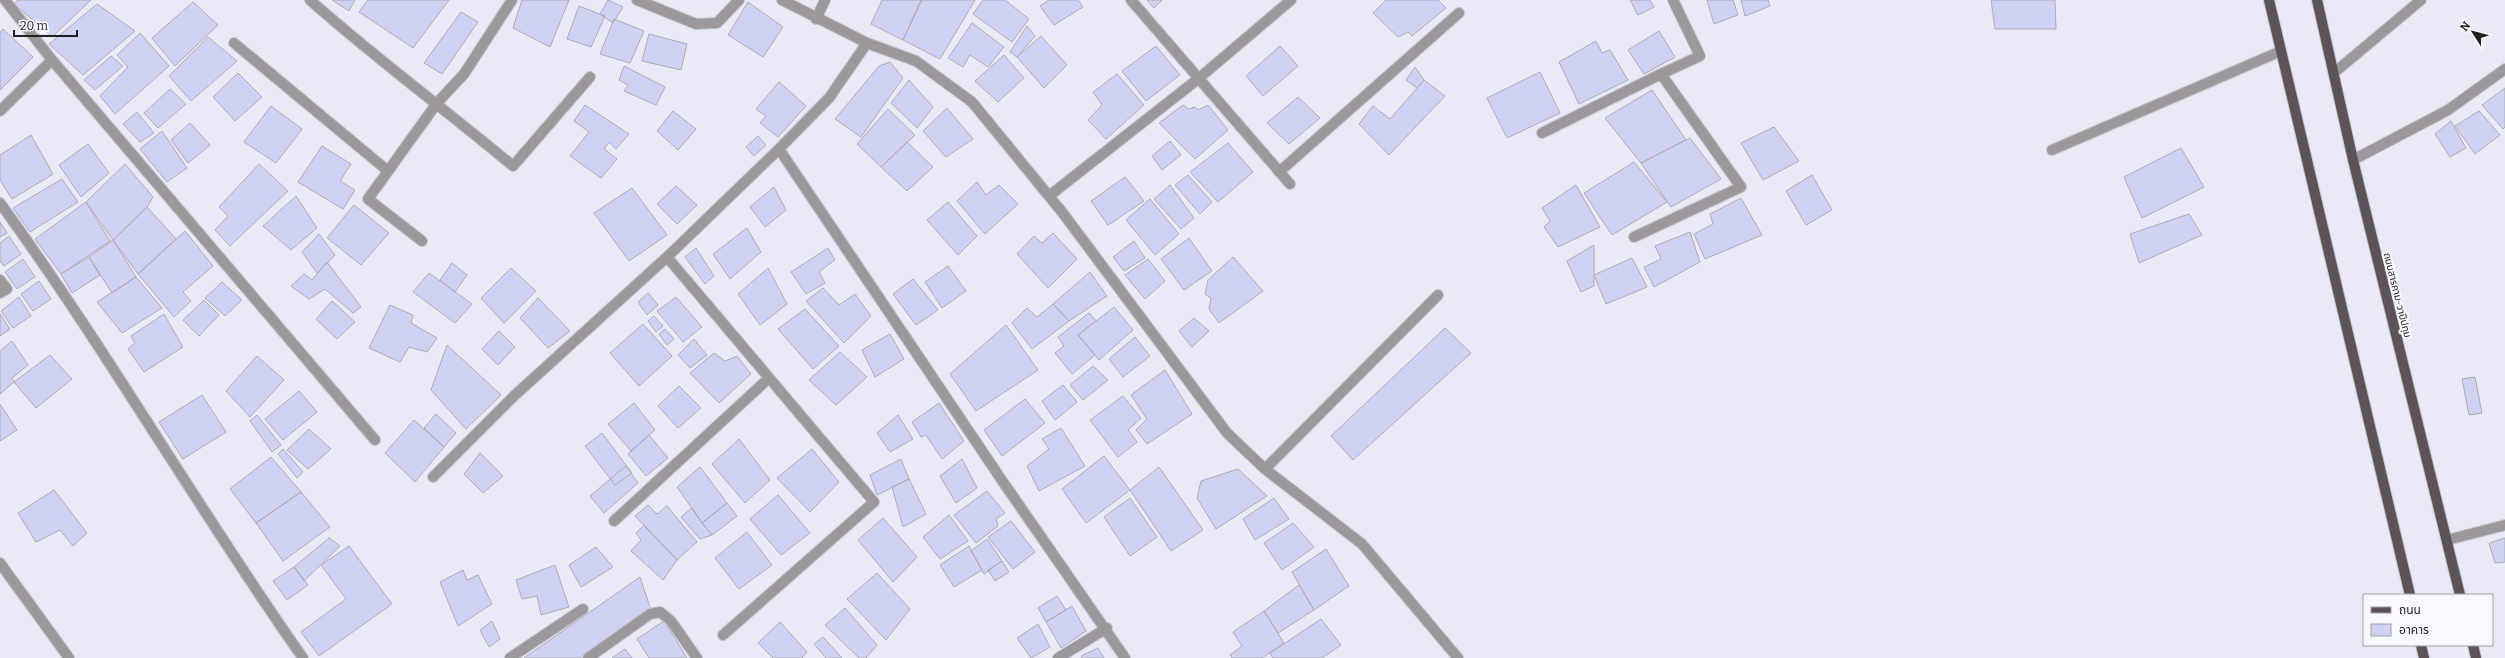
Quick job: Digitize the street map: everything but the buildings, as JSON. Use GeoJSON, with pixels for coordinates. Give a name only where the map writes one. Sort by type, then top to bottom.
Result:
{"type":"FeatureCollection","features":[{"type":"Feature","properties":{"kind":"main road"},"geometry":{"type":"LineString","coordinates":[[2269,0],[2410,594]]}},
{"type":"Feature","properties":{"kind":"main road","name":"ถนนสารคาม-วาปีปทุม"},"geometry":{"type":"LineString","coordinates":[[2317,0],[2335,72],[2353,160],[2460,594]]}},
{"type":"Feature","properties":{"kind":"main road"},"geometry":{"type":"LineString","coordinates":[[2421,646],[2424,658]]}},
{"type":"Feature","properties":{"kind":"main road"},"geometry":{"type":"LineString","coordinates":[[2472,646],[2476,658]]}},
{"type":"Feature","properties":{"kind":"street"},"geometry":{"type":"LineString","coordinates":[[5,0],[52,60],[375,440]]}},
{"type":"Feature","properties":{"kind":"street"},"geometry":{"type":"LineString","coordinates":[[310,0],[348,33],[437,102],[513,166],[590,78]]}},
{"type":"Feature","properties":{"kind":"street"},"geometry":{"type":"LineString","coordinates":[[422,241],[368,199],[437,102],[464,74],[512,0]]}},
{"type":"Feature","properties":{"kind":"street"},"geometry":{"type":"LineString","coordinates":[[637,0],[696,24],[717,23],[739,0]]}},
{"type":"Feature","properties":{"kind":"street"},"geometry":{"type":"LineString","coordinates":[[782,0],[816,19],[867,43],[916,61],[972,102],[1049,196],[1175,361],[1227,433],[1265,469],[1362,544],[1458,658]]}},
{"type":"Feature","properties":{"kind":"street"},"geometry":{"type":"LineString","coordinates":[[816,19],[824,0]]}},
{"type":"Feature","properties":{"kind":"street"},"geometry":{"type":"LineString","coordinates":[[1131,0],[1290,184]]}},
{"type":"Feature","properties":{"kind":"street"},"geometry":{"type":"LineString","coordinates":[[1049,196],[1198,79],[1291,0]]}},
{"type":"Feature","properties":{"kind":"street"},"geometry":{"type":"LineString","coordinates":[[2335,72],[2421,0]]}},
{"type":"Feature","properties":{"kind":"street"},"geometry":{"type":"LineString","coordinates":[[1542,133],[1700,56],[1675,1]]}},
{"type":"Feature","properties":{"kind":"street"},"geometry":{"type":"LineString","coordinates":[[1279,172],[1459,13]]}},
{"type":"Feature","properties":{"kind":"street"},"geometry":{"type":"LineString","coordinates":[[234,43],[388,171]]}},
{"type":"Feature","properties":{"kind":"street"},"geometry":{"type":"LineString","coordinates":[[433,477],[514,396],[666,257],[779,150],[829,98],[867,43]]}},
{"type":"Feature","properties":{"kind":"street"},"geometry":{"type":"LineString","coordinates":[[2052,150],[2281,51]]}},
{"type":"Feature","properties":{"kind":"street"},"geometry":{"type":"LineString","coordinates":[[0,111],[52,60]]}},
{"type":"Feature","properties":{"kind":"street"},"geometry":{"type":"LineString","coordinates":[[2353,160],[2448,110],[2505,69]]}},
{"type":"Feature","properties":{"kind":"street"},"geometry":{"type":"LineString","coordinates":[[1634,237],[1741,187],[1662,74]]}},
{"type":"Feature","properties":{"kind":"street"},"geometry":{"type":"LineString","coordinates":[[779,150],[1001,479],[1107,628],[1125,658]]}},
{"type":"Feature","properties":{"kind":"street"},"geometry":{"type":"LineString","coordinates":[[0,203],[146,419],[255,589],[303,658]]}},
{"type":"Feature","properties":{"kind":"street"},"geometry":{"type":"LineString","coordinates":[[666,257],[874,502],[722,634]]}},
{"type":"Feature","properties":{"kind":"street"},"geometry":{"type":"LineString","coordinates":[[0,280],[7,289],[0,293]]}},
{"type":"Feature","properties":{"kind":"street"},"geometry":{"type":"LineString","coordinates":[[1265,469],[1438,295]]}},
{"type":"Feature","properties":{"kind":"street"},"geometry":{"type":"LineString","coordinates":[[614,521],[769,378]]}},
{"type":"Feature","properties":{"kind":"street"},"geometry":{"type":"LineString","coordinates":[[2447,540],[2505,525]]}},
{"type":"Feature","properties":{"kind":"street"},"geometry":{"type":"LineString","coordinates":[[0,563],[69,658]]}},
{"type":"Feature","properties":{"kind":"street"},"geometry":{"type":"LineString","coordinates":[[510,658],[583,609]]}},
{"type":"Feature","properties":{"kind":"street"},"geometry":{"type":"LineString","coordinates":[[588,658],[650,614],[660,612],[671,621],[697,658]]}},
{"type":"Feature","properties":{"kind":"street"},"geometry":{"type":"LineString","coordinates":[[1058,658],[1107,628]]}}]}
